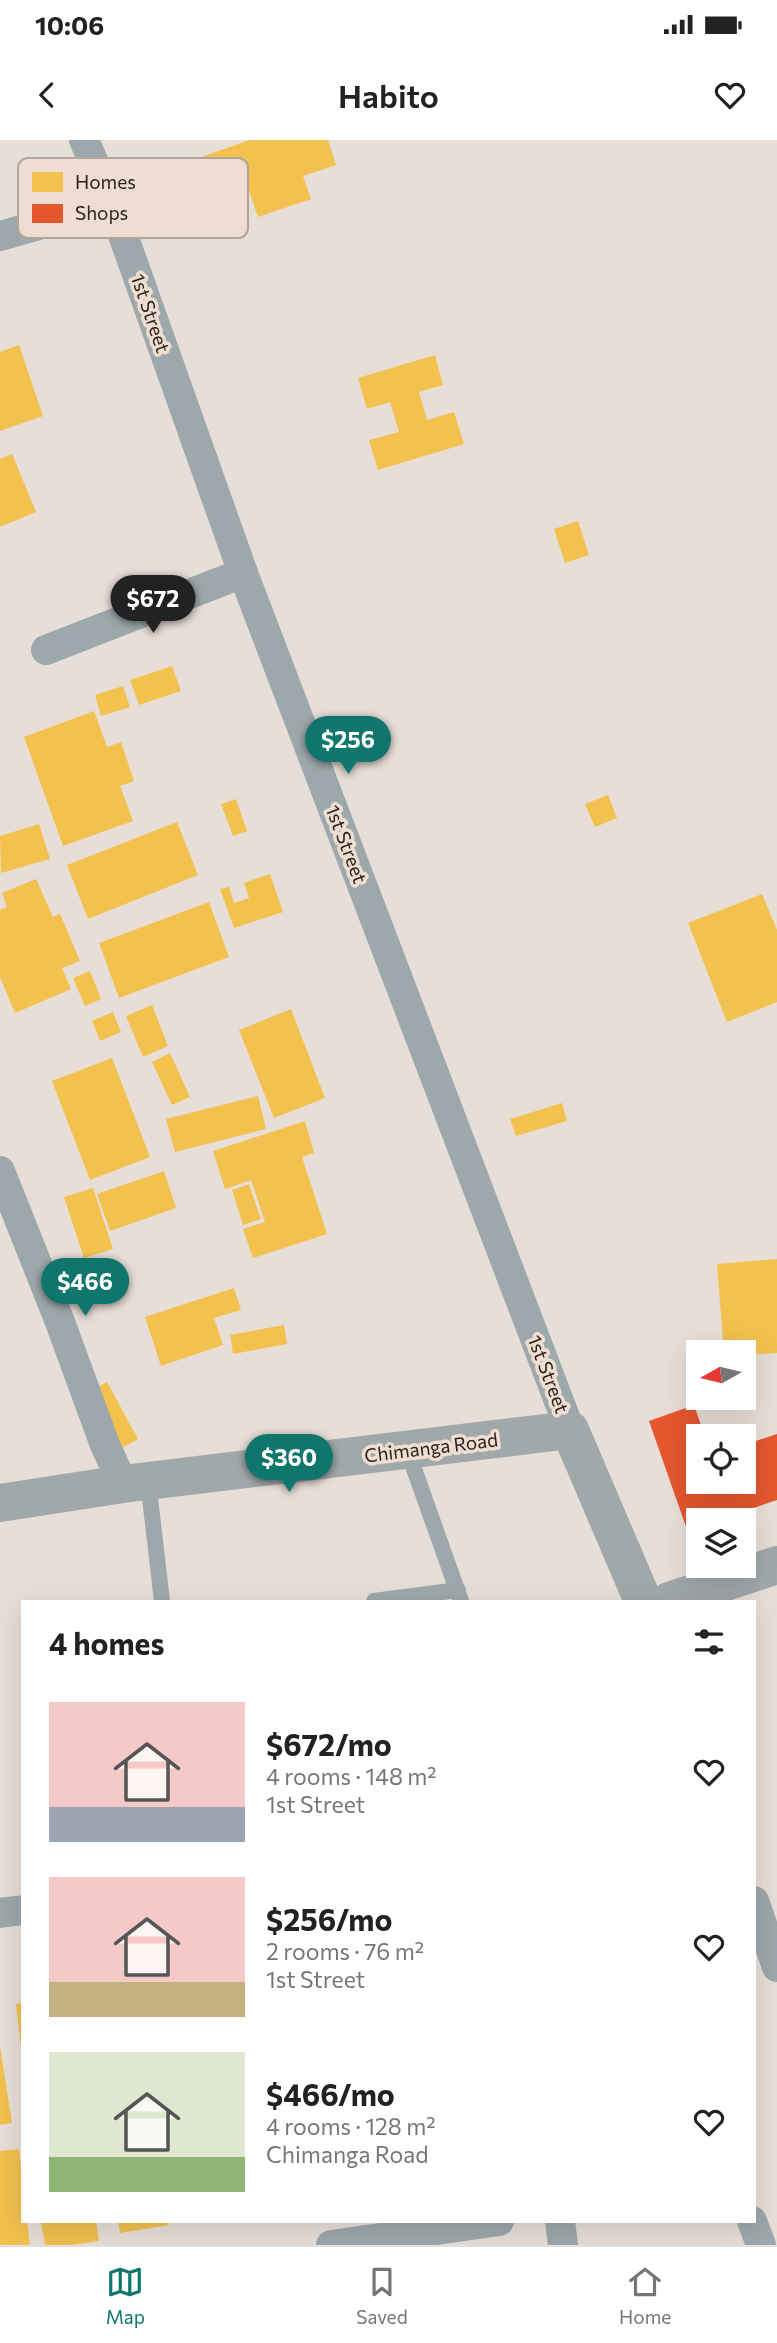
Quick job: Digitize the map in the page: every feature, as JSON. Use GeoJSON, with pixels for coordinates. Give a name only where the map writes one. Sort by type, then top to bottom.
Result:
{"type":"FeatureCollection","features":[{"type":"Feature","properties":{"kind":"street","name":"1st Street"},"geometry":{"type":"LineString","coordinates":[[84,140],[92,158]]}},
{"type":"Feature","properties":{"kind":"street"},"geometry":{"type":"LineString","coordinates":[[0,236],[18,231]]}},
{"type":"Feature","properties":{"kind":"street","name":"1st Street"},"geometry":{"type":"LineString","coordinates":[[124,238],[243,573],[570,1430]]}},
{"type":"Feature","properties":{"kind":"street"},"geometry":{"type":"LineString","coordinates":[[46,650],[243,573]]}},
{"type":"Feature","properties":{"kind":"street"},"geometry":{"type":"LineString","coordinates":[[0,1171],[105,1445],[136,1483]]}},
{"type":"Feature","properties":{"kind":"street"},"geometry":{"type":"LineString","coordinates":[[570,1430],[643,1600]]}},
{"type":"Feature","properties":{"kind":"street","name":"Chimanga Road"},"geometry":{"type":"LineString","coordinates":[[0,1503],[136,1483],[570,1430]]}},
{"type":"Feature","properties":{"kind":"street"},"geometry":{"type":"LineString","coordinates":[[672,1600],[777,1565]]}},
{"type":"Feature","properties":{"kind":"street"},"geometry":{"type":"LineString","coordinates":[[756,1906],[776,1958]]}},
{"type":"Feature","properties":{"kind":"street"},"geometry":{"type":"LineString","coordinates":[[0,1913],[21,1910]]}},
{"type":"Feature","properties":{"kind":"street"},"geometry":{"type":"LineString","coordinates":[[331,2245],[485,2223]]}},
{"type":"Feature","properties":{"kind":"street"},"geometry":{"type":"LineString","coordinates":[[559,2223],[563,2245]]}},
{"type":"Feature","properties":{"kind":"street"},"geometry":{"type":"LineString","coordinates":[[753,2223],[761,2245]]}},
{"type":"Feature","properties":{"kind":"lane"},"geometry":{"type":"LineString","coordinates":[[391,1600],[459,1596],[407,1449]]}},
{"type":"Feature","properties":{"kind":"lane"},"geometry":{"type":"LineString","coordinates":[[136,1483],[162,1600]]}},
{"type":"Feature","properties":{"kind":"building: Homes"},"geometry":{"type":"Polygon","coordinates":[[[250,140],[328,140],[336,165],[303,176],[311,199],[258,217],[248,188],[248,158],[201,157],[250,140]]]}},
{"type":"Feature","properties":{"kind":"building: Homes"},"geometry":{"type":"Polygon","coordinates":[[[19,345],[43,416],[0,431],[0,352],[19,345]]]}},
{"type":"Feature","properties":{"kind":"building: Homes"},"geometry":{"type":"Polygon","coordinates":[[[435,355],[443,385],[419,392],[427,420],[454,412],[464,444],[378,470],[369,440],[399,432],[390,402],[367,409],[358,378],[435,355]]]}},
{"type":"Feature","properties":{"kind":"building: Homes"},"geometry":{"type":"Polygon","coordinates":[[[12,454],[36,512],[0,527],[0,459],[12,454]]]}},
{"type":"Feature","properties":{"kind":"building: Homes"},"geometry":{"type":"Polygon","coordinates":[[[578,521],[589,555],[565,563],[554,529],[578,521]]]}},
{"type":"Feature","properties":{"kind":"building: Homes"},"geometry":{"type":"Polygon","coordinates":[[[172,666],[181,691],[139,705],[130,680],[172,666]]]}},
{"type":"Feature","properties":{"kind":"building: Homes"},"geometry":{"type":"Polygon","coordinates":[[[123,686],[130,707],[101,716],[95,695],[123,686]]]}},
{"type":"Feature","properties":{"kind":"building: Homes"},"geometry":{"type":"Polygon","coordinates":[[[94,711],[107,747],[121,742],[134,781],[120,786],[133,821],[63,846],[24,737],[94,711]]]}},
{"type":"Feature","properties":{"kind":"building: Homes"},"geometry":{"type":"Polygon","coordinates":[[[608,795],[617,818],[595,827],[585,804],[608,795]]]}},
{"type":"Feature","properties":{"kind":"building: Homes"},"geometry":{"type":"Polygon","coordinates":[[[236,799],[247,831],[233,836],[221,804],[236,799]]]}},
{"type":"Feature","properties":{"kind":"building: Homes"},"geometry":{"type":"Polygon","coordinates":[[[177,822],[198,875],[88,919],[67,865],[177,822]]]}},
{"type":"Feature","properties":{"kind":"building: Homes"},"geometry":{"type":"Polygon","coordinates":[[[39,824],[50,859],[1,873],[0,836],[39,824]]]}},
{"type":"Feature","properties":{"kind":"building: Homes"},"geometry":{"type":"Polygon","coordinates":[[[270,874],[283,912],[234,928],[220,889],[229,887],[234,903],[249,898],[244,883],[270,874]]]}},
{"type":"Feature","properties":{"kind":"building: Homes"},"geometry":{"type":"Polygon","coordinates":[[[36,879],[53,917],[60,914],[80,961],[62,968],[71,989],[15,1013],[0,977],[0,910],[7,907],[2,893],[36,879]]]}},
{"type":"Feature","properties":{"kind":"building: Homes"},"geometry":{"type":"Polygon","coordinates":[[[762,894],[777,930],[777,1002],[727,1022],[688,923],[762,894]]]}},
{"type":"Feature","properties":{"kind":"building: Homes"},"geometry":{"type":"Polygon","coordinates":[[[209,902],[229,957],[119,998],[99,943],[209,902]]]}},
{"type":"Feature","properties":{"kind":"building: Homes"},"geometry":{"type":"Polygon","coordinates":[[[90,971],[101,999],[85,1006],[73,978],[90,971]]]}},
{"type":"Feature","properties":{"kind":"building: Homes"},"geometry":{"type":"Polygon","coordinates":[[[152,1005],[168,1046],[143,1057],[126,1016],[152,1005]]]}},
{"type":"Feature","properties":{"kind":"building: Homes"},"geometry":{"type":"Polygon","coordinates":[[[291,1009],[325,1098],[274,1118],[239,1030],[291,1009]]]}},
{"type":"Feature","properties":{"kind":"building: Homes"},"geometry":{"type":"Polygon","coordinates":[[[113,1012],[121,1032],[100,1041],[92,1021],[113,1012]]]}},
{"type":"Feature","properties":{"kind":"building: Homes"},"geometry":{"type":"Polygon","coordinates":[[[170,1053],[190,1097],[172,1105],[152,1062],[170,1053]]]}},
{"type":"Feature","properties":{"kind":"building: Homes"},"geometry":{"type":"Polygon","coordinates":[[[112,1058],[150,1157],[90,1180],[52,1081],[112,1058]]]}},
{"type":"Feature","properties":{"kind":"building: Homes"},"geometry":{"type":"Polygon","coordinates":[[[258,1096],[266,1129],[175,1152],[166,1119],[258,1096]]]}},
{"type":"Feature","properties":{"kind":"building: Homes"},"geometry":{"type":"Polygon","coordinates":[[[562,1103],[567,1121],[516,1136],[510,1119],[562,1103]]]}},
{"type":"Feature","properties":{"kind":"building: Homes"},"geometry":{"type":"Polygon","coordinates":[[[305,1121],[314,1153],[302,1157],[327,1234],[253,1258],[243,1229],[265,1222],[251,1180],[225,1189],[213,1151],[305,1121]]]}},
{"type":"Feature","properties":{"kind":"building: Homes"},"geometry":{"type":"Polygon","coordinates":[[[164,1171],[176,1208],[110,1231],[97,1194],[164,1171]]]}},
{"type":"Feature","properties":{"kind":"building: Homes"},"geometry":{"type":"Polygon","coordinates":[[[249,1184],[261,1219],[243,1225],[232,1190],[249,1184]]]}},
{"type":"Feature","properties":{"kind":"building: Homes"},"geometry":{"type":"Polygon","coordinates":[[[93,1188],[113,1249],[84,1258],[64,1197],[93,1188]]]}},
{"type":"Feature","properties":{"kind":"building: Homes"},"geometry":{"type":"Polygon","coordinates":[[[777,1259],[777,1353],[756,1354],[756,1340],[723,1340],[717,1264],[777,1259]]]}},
{"type":"Feature","properties":{"kind":"building: Homes"},"geometry":{"type":"Polygon","coordinates":[[[234,1288],[241,1310],[214,1318],[223,1345],[161,1366],[145,1317],[234,1288]]]}},
{"type":"Feature","properties":{"kind":"building: Homes"},"geometry":{"type":"Polygon","coordinates":[[[284,1325],[287,1344],[233,1354],[230,1335],[284,1325]]]}},
{"type":"Feature","properties":{"kind":"building: Homes"},"geometry":{"type":"Polygon","coordinates":[[[107,1382],[138,1439],[118,1450],[87,1393],[107,1382]]]}},
{"type":"Feature","properties":{"kind":"building: Homes"},"geometry":{"type":"Polygon","coordinates":[[[21,2003],[21,2048],[16,2004],[21,2003]]]}},
{"type":"Feature","properties":{"kind":"building: Homes"},"geometry":{"type":"Polygon","coordinates":[[[0,2046],[12,2123],[0,2125],[0,2046]]]}},
{"type":"Feature","properties":{"kind":"building: Homes"},"geometry":{"type":"Polygon","coordinates":[[[19,2149],[21,2223],[27,2223],[30,2245],[0,2245],[0,2151],[19,2149]]]}},
{"type":"Feature","properties":{"kind":"building: Homes"},"geometry":{"type":"Polygon","coordinates":[[[41,2223],[96,2223],[99,2241],[45,2245],[41,2223]]]}},
{"type":"Feature","properties":{"kind":"building: Homes"},"geometry":{"type":"Polygon","coordinates":[[[118,2223],[169,2225],[120,2233],[118,2223]]]}},
{"type":"Feature","properties":{"kind":"building: Shops"},"geometry":{"type":"Polygon","coordinates":[[[686,1408],[686,1410],[696,1410],[701,1424],[686,1424],[686,1494],[756,1494],[756,1441],[777,1434],[777,1500],[754,1508],[686,1508],[686,1527],[649,1421],[686,1408]]]}}]}
